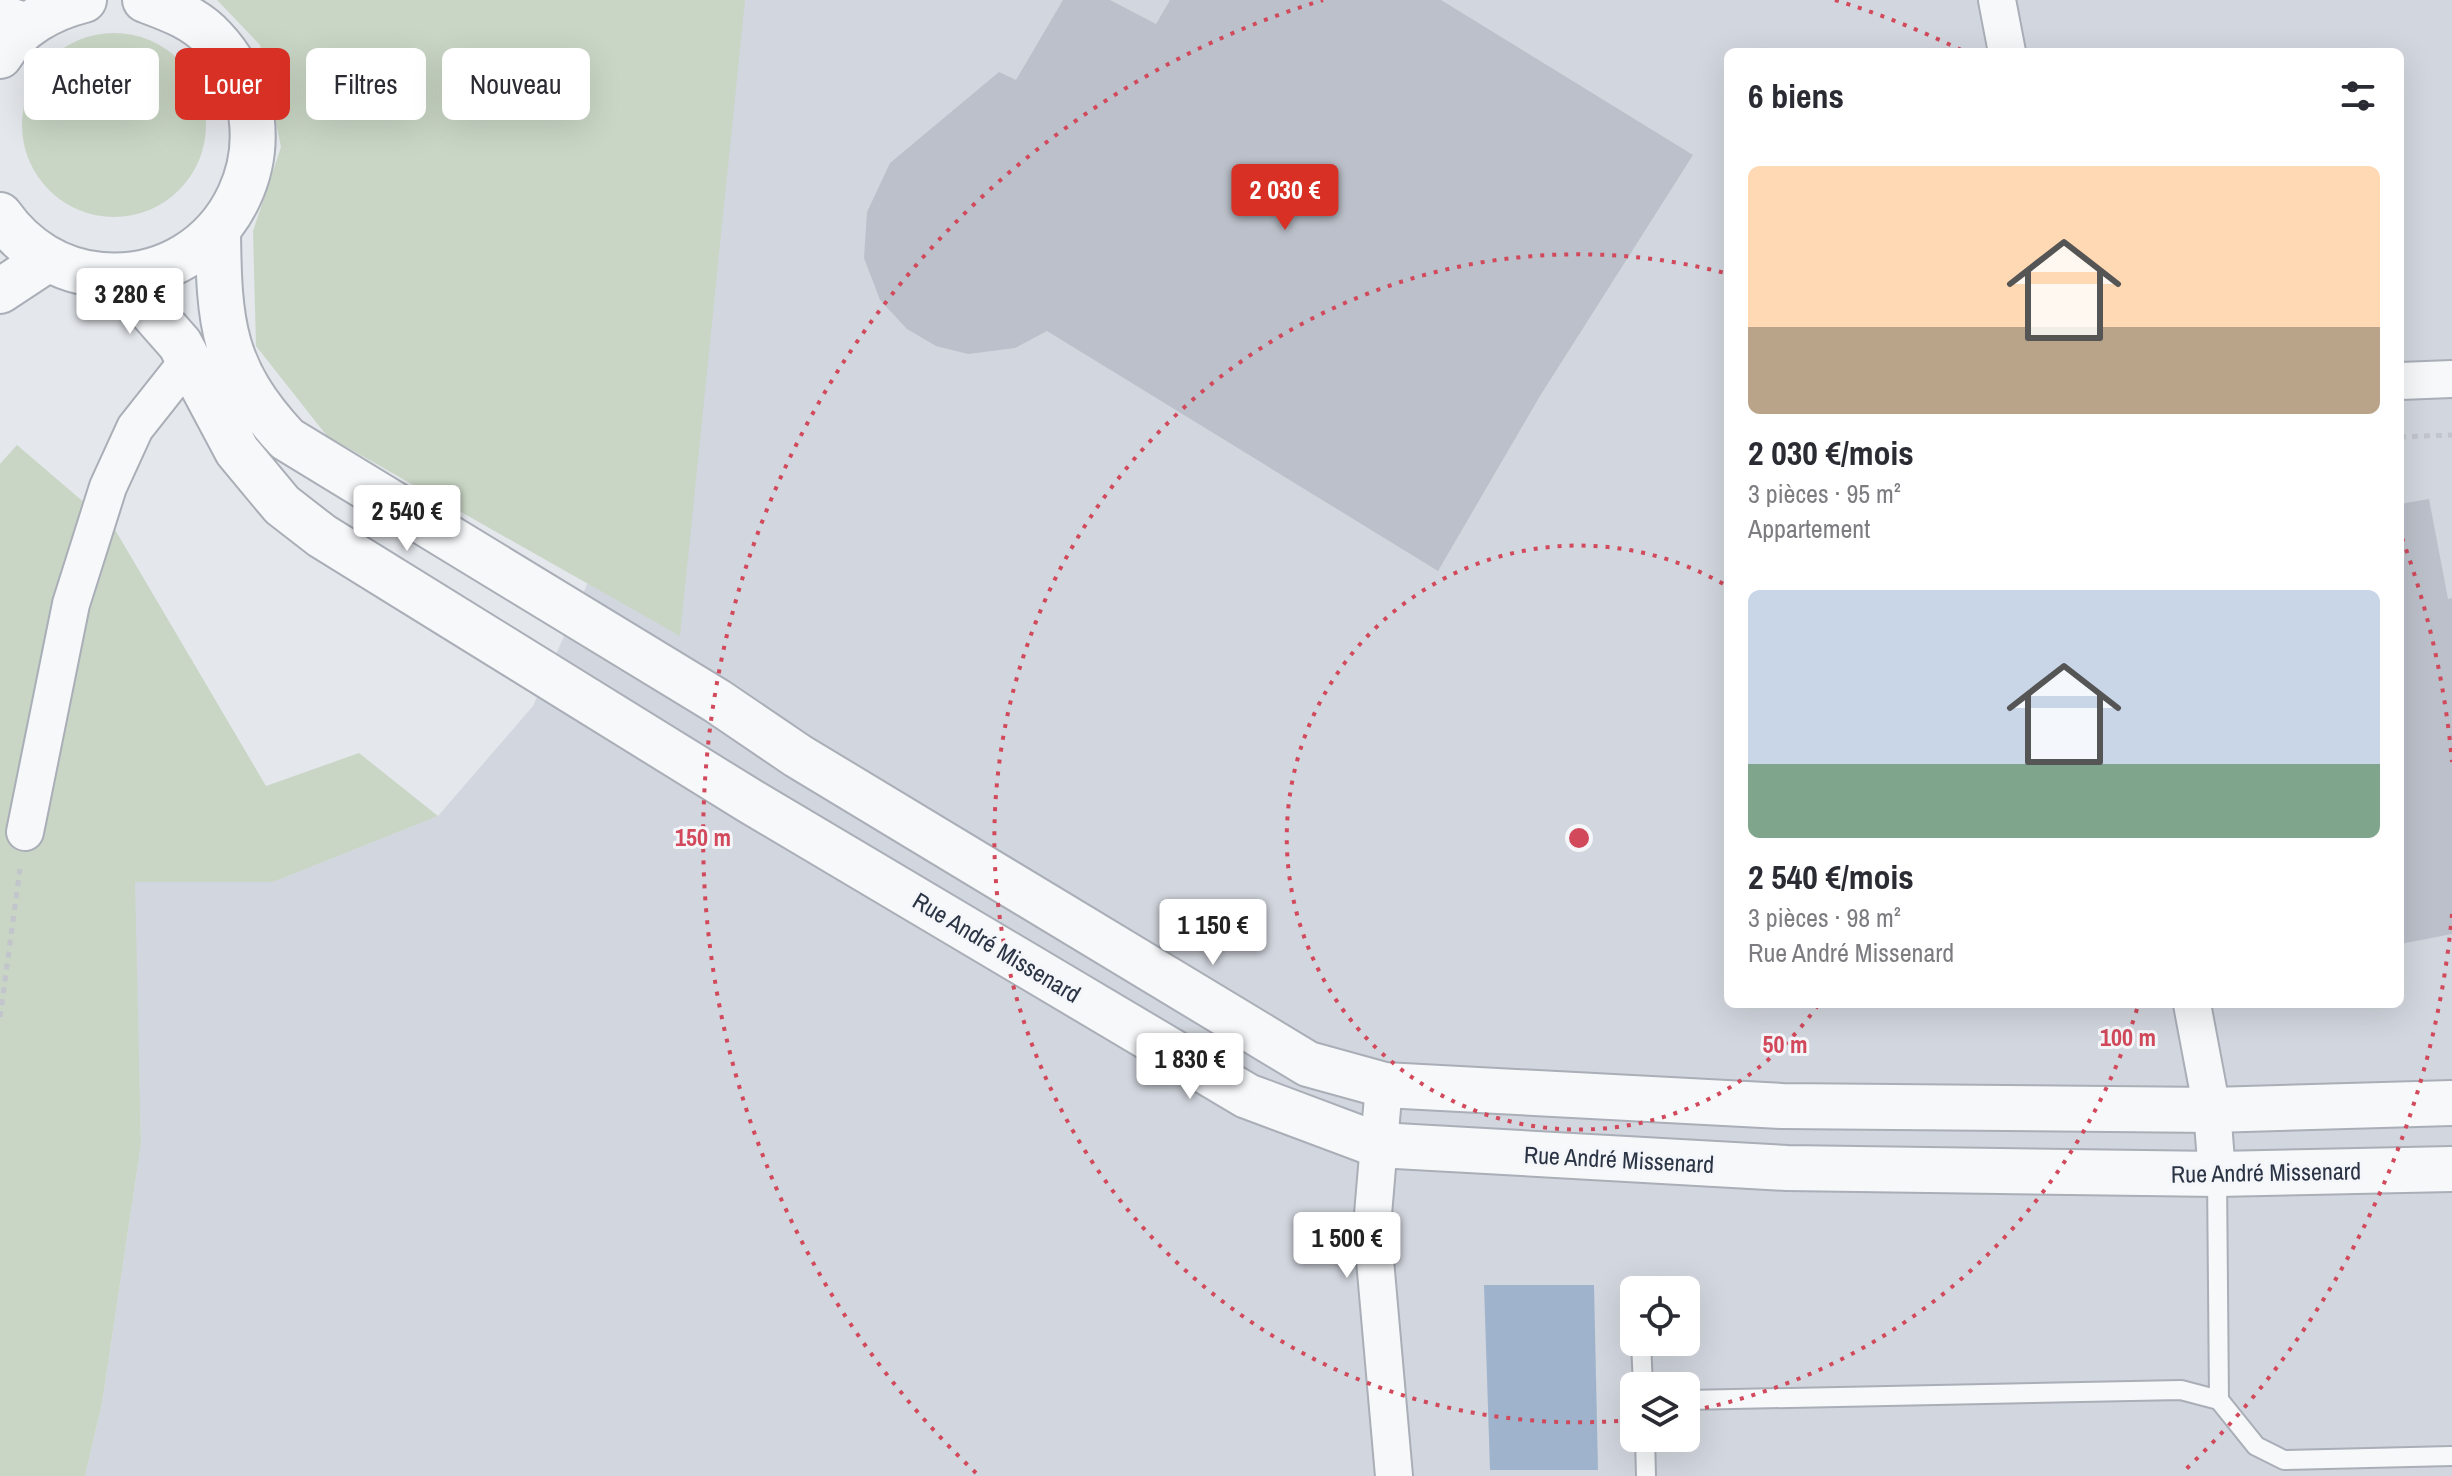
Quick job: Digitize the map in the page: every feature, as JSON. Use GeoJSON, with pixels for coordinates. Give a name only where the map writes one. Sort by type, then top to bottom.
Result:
{"type":"FeatureCollection","features":[{"type":"Feature","properties":{"kind":"street"},"geometry":{"type":"LineString","coordinates":[[0,56],[16,18],[84,0]]}},
{"type":"Feature","properties":{"kind":"street"},"geometry":{"type":"LineString","coordinates":[[1997,0],[2006,48]]}},
{"type":"Feature","properties":{"kind":"street"},"geometry":{"type":"LineString","coordinates":[[0,215],[13,234],[47,260],[83,273],[121,277],[157,270],[179,260],[218,231],[242,195],[253,154],[252,111],[238,71],[212,36],[165,4]]}},
{"type":"Feature","properties":{"kind":"street"},"geometry":{"type":"LineString","coordinates":[[218,231],[219,299],[230,355],[257,407],[287,439],[395,508],[1308,1064],[1384,1085],[1782,1106],[2212,1110],[2452,1103]]}},
{"type":"Feature","properties":{"kind":"street"},"geometry":{"type":"LineString","coordinates":[[0,291],[47,260]]}},
{"type":"Feature","properties":{"kind":"street","name":"Rue André Missenard"},"geometry":{"type":"LineString","coordinates":[[121,277],[169,328],[237,451],[282,505],[361,563],[750,801],[1247,1096],[1378,1145],[1787,1168],[2217,1174],[2452,1169]]}},
{"type":"Feature","properties":{"kind":"street"},"geometry":{"type":"LineString","coordinates":[[25,832],[71,604],[108,487],[135,428],[188,361]]}},
{"type":"Feature","properties":{"kind":"street"},"geometry":{"type":"LineString","coordinates":[[2404,381],[2452,379]]}},
{"type":"Feature","properties":{"kind":"street"},"geometry":{"type":"LineString","coordinates":[[361,563],[395,508]]}},
{"type":"Feature","properties":{"kind":"street"},"geometry":{"type":"LineString","coordinates":[[2193,1008],[2212,1110],[2217,1174]]}},
{"type":"Feature","properties":{"kind":"street"},"geometry":{"type":"LineString","coordinates":[[1384,1085],[1372,1226],[1394,1476]]}},
{"type":"Feature","properties":{"kind":"lane"},"geometry":{"type":"LineString","coordinates":[[2217,1174],[2219,1400]]}},
{"type":"Feature","properties":{"kind":"lane"},"geometry":{"type":"LineString","coordinates":[[1700,1400],[2181,1390],[2219,1400],[2256,1446],[2284,1460],[2452,1456]]}},
{"type":"Feature","properties":{"kind":"lane"},"geometry":{"type":"LineString","coordinates":[[1645,1452],[1646,1476]]}},
{"type":"Feature","properties":{"kind":"path"},"geometry":{"type":"LineString","coordinates":[[2404,437],[2452,435]]}},
{"type":"Feature","properties":{"kind":"path"},"geometry":{"type":"LineString","coordinates":[[0,1017],[25,832]]}},
{"type":"Feature","properties":{"kind":"shaded area"},"geometry":{"type":"Polygon","coordinates":[[[583,0],[2452,0],[2452,1476],[85,1476],[102,1403],[141,1144],[134,882],[273,882],[438,816],[533,706],[597,562],[586,120],[590,120],[590,48],[584,48],[583,0]]]}},
{"type":"Feature","properties":{"kind":"green space"},"geometry":{"type":"Polygon","coordinates":[[[217,0],[745,0],[680,636],[327,436],[256,346],[253,231],[281,147],[275,120],[290,120],[290,48],[261,48],[217,0]]]}},
{"type":"Feature","properties":{"kind":"green space"},"geometry":{"type":"Polygon","coordinates":[[[114,33],[149,40],[175,57],[175,120],[205,120],[199,160],[179,190],[149,210],[114,217],[79,210],[49,190],[29,160],[22,125],[24,107],[24,120],[159,120],[159,48],[65,48],[79,40],[114,33]]]}},
{"type":"Feature","properties":{"kind":"green space"},"geometry":{"type":"Polygon","coordinates":[[[17,445],[114,528],[266,786],[359,753],[438,816],[273,882],[135,882],[141,1144],[102,1403],[85,1476],[0,1476],[0,464],[17,445]]]}},
{"type":"Feature","properties":{"kind":"water"},"geometry":{"type":"Polygon","coordinates":[[[1484,1285],[1594,1285],[1598,1470],[1490,1470],[1484,1285]]]}},
{"type":"Feature","properties":{"kind":"building"},"geometry":{"type":"Polygon","coordinates":[[[1063,0],[1110,0],[1156,24],[1170,0],[1441,0],[1693,155],[1540,396],[1438,571],[1047,331],[1015,348],[968,354],[936,346],[907,329],[880,300],[864,258],[867,212],[890,163],[999,72],[1016,80],[1063,0]]]}},
{"type":"Feature","properties":{"kind":"building"},"geometry":{"type":"Polygon","coordinates":[[[2429,499],[2448,599],[2452,598],[2452,934],[2404,943],[2404,503],[2429,499]]]}}]}
